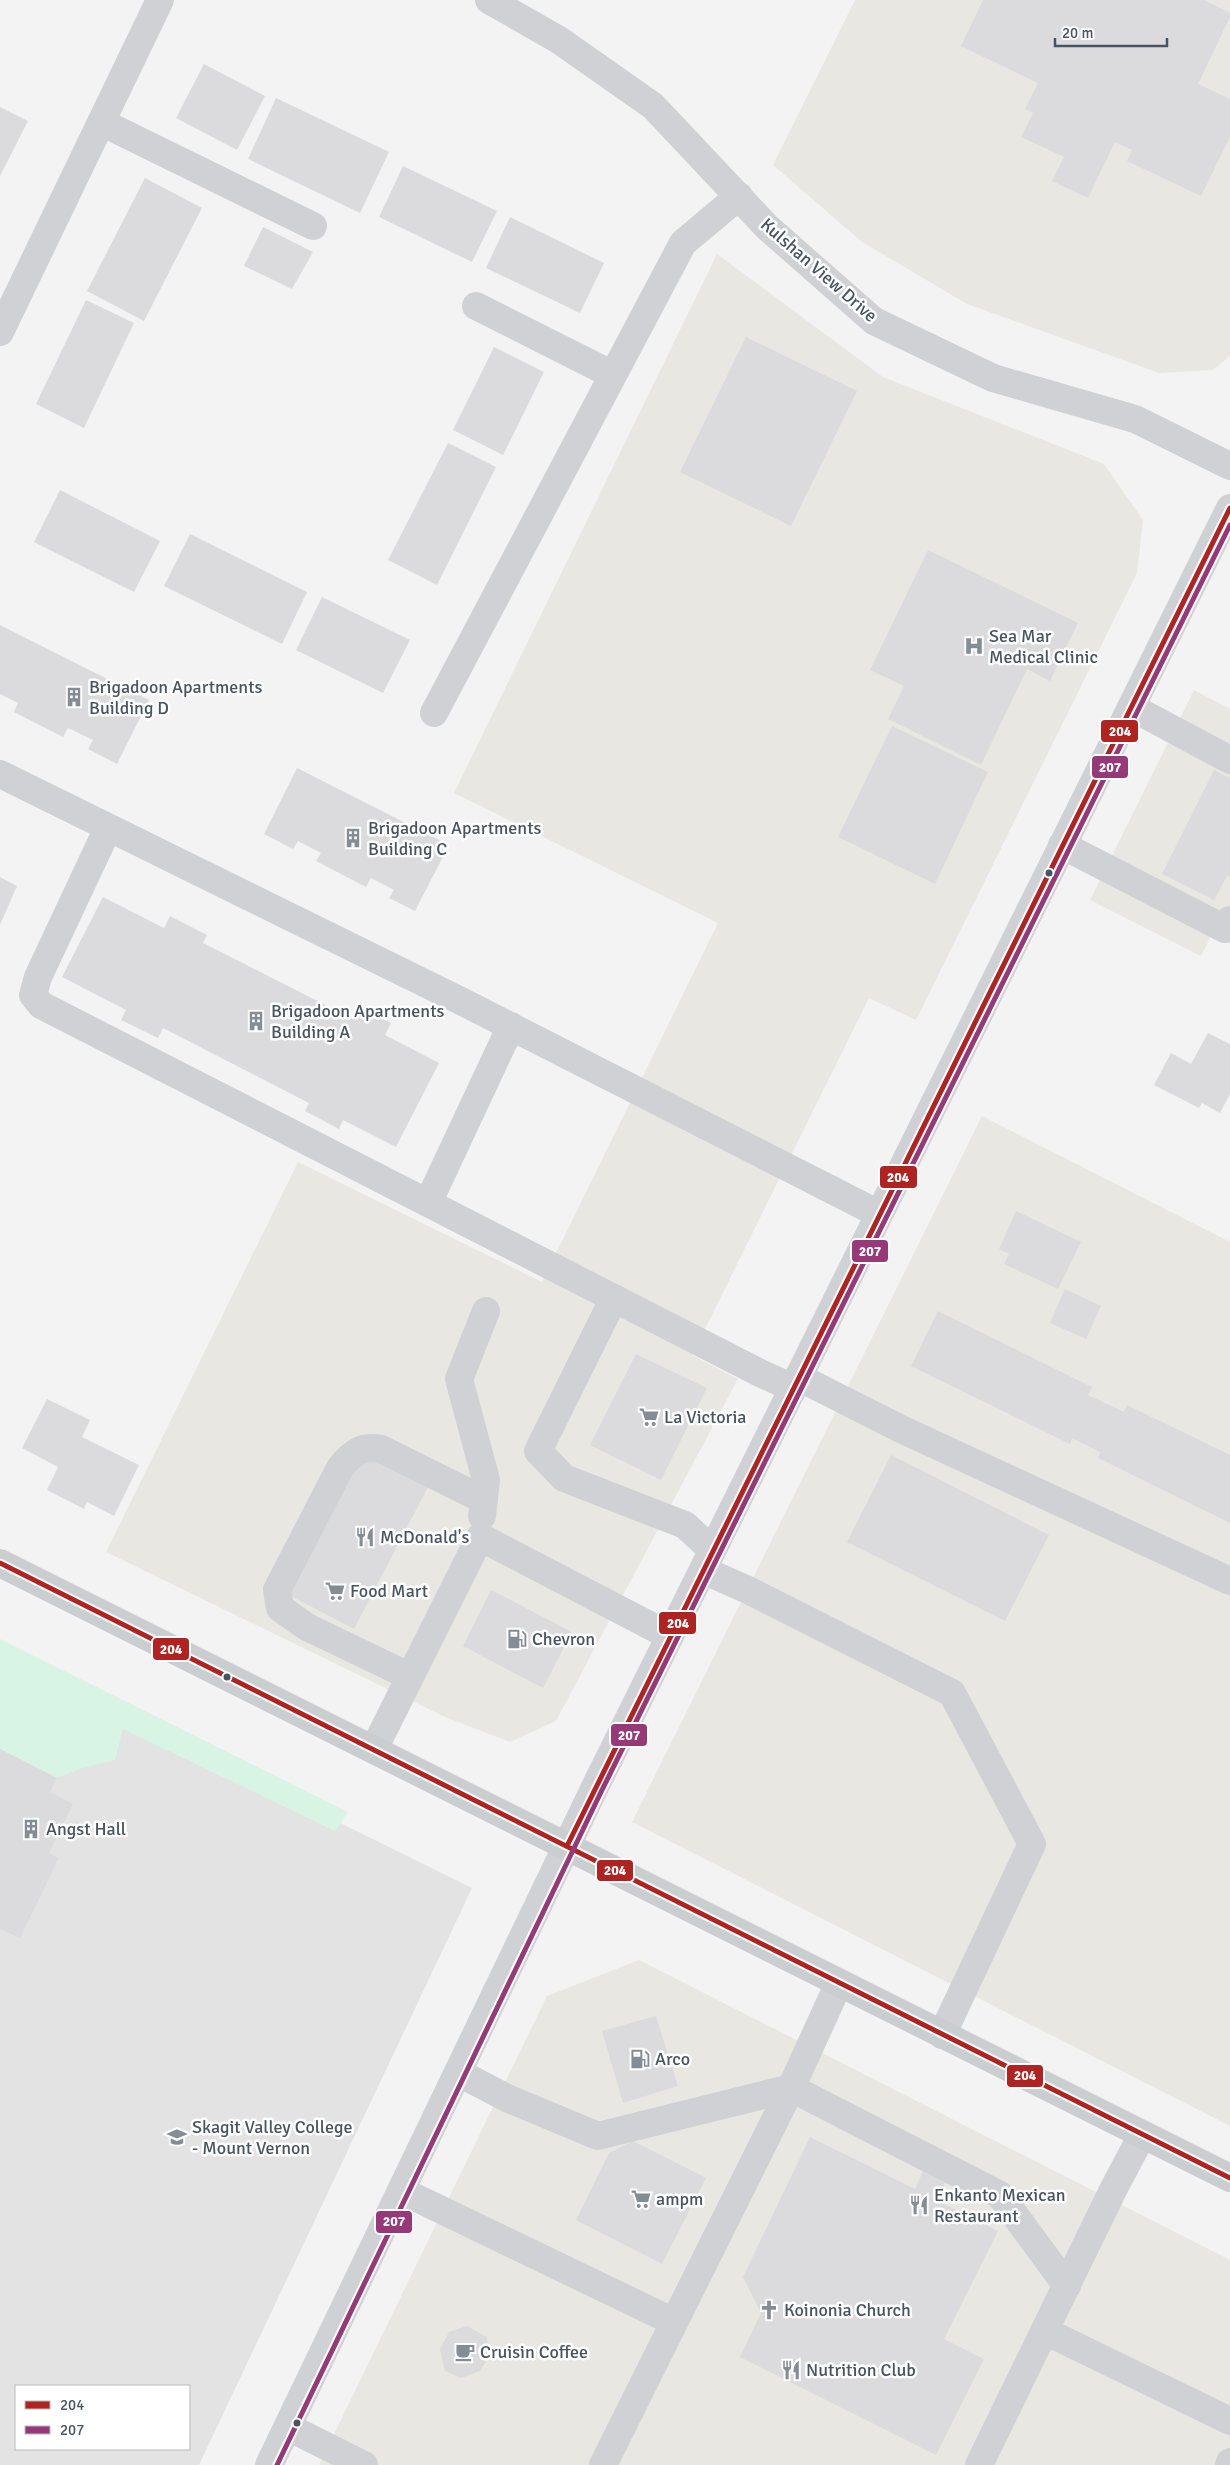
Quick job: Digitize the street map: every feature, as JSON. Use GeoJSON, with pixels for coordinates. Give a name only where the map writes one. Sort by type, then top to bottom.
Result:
{"type":"FeatureCollection","features":[{"type":"Feature","properties":{"kind":"main road"},"geometry":{"type":"LineString","coordinates":[[0,1563],[374,1748],[1230,2178]]}},
{"type":"Feature","properties":{"kind":"street"},"geometry":{"type":"LineString","coordinates":[[0,332],[160,0]]}},
{"type":"Feature","properties":{"kind":"street","name":"Kulshan View Drive"},"geometry":{"type":"LineString","coordinates":[[488,0],[559,40],[653,106],[767,227],[874,321],[993,378],[1135,419],[1230,466]]}},
{"type":"Feature","properties":{"kind":"street"},"geometry":{"type":"LineString","coordinates":[[101,122],[313,226]]}},
{"type":"Feature","properties":{"kind":"street"},"geometry":{"type":"LineString","coordinates":[[434,713],[683,243],[739,196]]}},
{"type":"Feature","properties":{"kind":"street"},"geometry":{"type":"LineString","coordinates":[[476,306],[614,375]]}},
{"type":"Feature","properties":{"kind":"street"},"geometry":{"type":"LineString","coordinates":[[269,2465],[670,1636],[1230,508]]}},
{"type":"Feature","properties":{"kind":"street"},"geometry":{"type":"LineString","coordinates":[[1131,707],[1230,760]]}},
{"type":"Feature","properties":{"kind":"street"},"geometry":{"type":"LineString","coordinates":[[0,774],[511,1026],[880,1214]]}},
{"type":"Feature","properties":{"kind":"street"},"geometry":{"type":"LineString","coordinates":[[108,828],[38,977],[33,996],[41,1006],[614,1298],[1230,1581]]}},
{"type":"Feature","properties":{"kind":"street"},"geometry":{"type":"LineString","coordinates":[[1062,845],[1225,929],[1230,920]]}},
{"type":"Feature","properties":{"kind":"street"},"geometry":{"type":"LineString","coordinates":[[428,1203],[511,1026]]}},
{"type":"Feature","properties":{"kind":"street"},"geometry":{"type":"LineString","coordinates":[[614,1298],[538,1450],[564,1478],[685,1525],[708,1560],[748,1590],[952,1693],[1032,1844],[942,2035]]}},
{"type":"Feature","properties":{"kind":"street"},"geometry":{"type":"LineString","coordinates":[[374,1748],[480,1537],[486,1480],[459,1378],[486,1311]]}},
{"type":"Feature","properties":{"kind":"street"},"geometry":{"type":"LineString","coordinates":[[409,1676],[307,1627],[280,1608],[277,1590],[340,1468],[349,1456],[357,1451],[372,1447],[381,1449],[484,1500]]}},
{"type":"Feature","properties":{"kind":"street"},"geometry":{"type":"LineString","coordinates":[[480,1537],[670,1636]]}},
{"type":"Feature","properties":{"kind":"street"},"geometry":{"type":"LineString","coordinates":[[603,2465],[791,2088],[839,1983]]}},
{"type":"Feature","properties":{"kind":"street"},"geometry":{"type":"LineString","coordinates":[[459,2073],[509,2098],[598,2136],[791,2088],[1000,2195],[1067,2286]]}},
{"type":"Feature","properties":{"kind":"street"},"geometry":{"type":"LineString","coordinates":[[979,2465],[1142,2135]]}},
{"type":"Feature","properties":{"kind":"street"},"geometry":{"type":"LineString","coordinates":[[402,2191],[674,2322]]}},
{"type":"Feature","properties":{"kind":"street"},"geometry":{"type":"LineString","coordinates":[[1045,2331],[1230,2422]]}},
{"type":"Feature","properties":{"kind":"street"},"geometry":{"type":"LineString","coordinates":[[288,2427],[364,2465]]}},
{"type":"Feature","properties":{"kind":"shaded area"},"geometry":{"type":"Polygon","coordinates":[[[855,0],[1230,0],[1230,356],[1213,370],[1159,373],[967,304],[862,242],[773,165],[855,0]]]}},
{"type":"Feature","properties":{"kind":"shaded area"},"geometry":{"type":"Polygon","coordinates":[[[717,254],[883,377],[1104,464],[1143,520],[1137,573],[916,1020],[869,998],[692,1355],[738,1379],[556,1721],[510,1742],[445,1717],[106,1552],[298,1162],[542,1282],[718,923],[454,793],[717,254]]]}},
{"type":"Feature","properties":{"kind":"shaded area"},"geometry":{"type":"Polygon","coordinates":[[[1194,690],[1230,709],[1230,913],[1224,910],[1201,956],[1090,900],[1194,690]]]}},
{"type":"Feature","properties":{"kind":"shaded area"},"geometry":{"type":"Polygon","coordinates":[[[982,1116],[1230,1242],[1230,2126],[632,1822],[982,1116]]]}},
{"type":"Feature","properties":{"kind":"shaded area","name":"Skagit Valley College - Mount Vernon"},"geometry":{"type":"Polygon","coordinates":[[[0,1655],[472,1888],[199,2465],[0,2465],[0,1655]]]}},
{"type":"Feature","properties":{"kind":"shaded area"},"geometry":{"type":"Polygon","coordinates":[[[639,1960],[1230,2260],[1230,2465],[319,2465],[547,1996],[639,1960]]]}},
{"type":"Feature","properties":{"kind":"green space"},"geometry":{"type":"Polygon","coordinates":[[[0,1639],[348,1812],[335,1831],[123,1729],[115,1760],[82,1768],[57,1778],[0,1749],[0,1639]]]}},
{"type":"Feature","properties":{"kind":"building"},"geometry":{"type":"Polygon","coordinates":[[[983,0],[1204,0],[1230,13],[1230,17],[1198,84],[1230,99],[1230,137],[1201,196],[1127,161],[1132,150],[1115,142],[1088,198],[1052,181],[1064,157],[1021,137],[1033,113],[1025,109],[1038,83],[961,46],[983,0]]]}},
{"type":"Feature","properties":{"kind":"building"},"geometry":{"type":"Polygon","coordinates":[[[204,64],[265,96],[237,150],[176,118],[204,64]]]}},
{"type":"Feature","properties":{"kind":"building"},"geometry":{"type":"Polygon","coordinates":[[[276,98],[389,152],[360,213],[248,159],[276,98]]]}},
{"type":"Feature","properties":{"kind":"building"},"geometry":{"type":"Polygon","coordinates":[[[0,107],[28,121],[0,176],[0,107]]]}},
{"type":"Feature","properties":{"kind":"building"},"geometry":{"type":"Polygon","coordinates":[[[403,166],[497,211],[472,262],[379,217],[403,166]]]}},
{"type":"Feature","properties":{"kind":"building"},"geometry":{"type":"Polygon","coordinates":[[[145,178],[202,208],[144,321],[87,291],[145,178]]]}},
{"type":"Feature","properties":{"kind":"building"},"geometry":{"type":"Polygon","coordinates":[[[510,217],[604,263],[580,313],[486,268],[510,217]]]}},
{"type":"Feature","properties":{"kind":"building"},"geometry":{"type":"Polygon","coordinates":[[[263,227],[313,252],[292,289],[244,266],[263,227]]]}},
{"type":"Feature","properties":{"kind":"building"},"geometry":{"type":"Polygon","coordinates":[[[86,300],[134,323],[84,428],[36,404],[86,300]]]}},
{"type":"Feature","properties":{"kind":"building"},"geometry":{"type":"Polygon","coordinates":[[[746,337],[857,391],[791,526],[680,472],[746,337]]]}},
{"type":"Feature","properties":{"kind":"building"},"geometry":{"type":"Polygon","coordinates":[[[494,347],[544,372],[503,455],[453,430],[494,347]]]}},
{"type":"Feature","properties":{"kind":"building"},"geometry":{"type":"Polygon","coordinates":[[[448,443],[496,467],[437,585],[388,560],[448,443]]]}},
{"type":"Feature","properties":{"kind":"building"},"geometry":{"type":"Polygon","coordinates":[[[60,490],[160,541],[134,592],[34,542],[60,490]]]}},
{"type":"Feature","properties":{"kind":"building"},"geometry":{"type":"Polygon","coordinates":[[[190,534],[307,592],[282,644],[164,586],[190,534]]]}},
{"type":"Feature","properties":{"kind":"building","name":"Sea Mar Medical Clinic"},"geometry":{"type":"Polygon","coordinates":[[[928,550],[1078,623],[1050,681],[1027,669],[981,765],[888,719],[904,686],[870,670],[928,550]]]}},
{"type":"Feature","properties":{"kind":"building"},"geometry":{"type":"Polygon","coordinates":[[[322,597],[410,640],[383,693],[296,650],[322,597]]]}},
{"type":"Feature","properties":{"kind":"building","name":"Brigadoon Apartments Building D"},"geometry":{"type":"Polygon","coordinates":[[[0,625],[149,700],[117,764],[88,749],[93,740],[68,728],[63,737],[14,712],[18,703],[0,694],[0,625]]]}},
{"type":"Feature","properties":{"kind":"building"},"geometry":{"type":"Polygon","coordinates":[[[892,726],[988,772],[935,884],[838,837],[892,726]]]}},
{"type":"Feature","properties":{"kind":"building","name":"Brigadoon Apartments Building C"},"geometry":{"type":"Polygon","coordinates":[[[297,768],[449,845],[415,911],[389,898],[394,890],[371,878],[366,887],[316,861],[321,853],[298,841],[293,849],[264,834],[297,768]]]}},
{"type":"Feature","properties":{"kind":"building"},"geometry":{"type":"Polygon","coordinates":[[[1214,770],[1230,778],[1230,877],[1227,876],[1214,900],[1162,874],[1214,770]]]}},
{"type":"Feature","properties":{"kind":"building"},"geometry":{"type":"Polygon","coordinates":[[[0,877],[17,886],[0,925],[0,877]]]}},
{"type":"Feature","properties":{"kind":"building","name":"Brigadoon Apartments Building A"},"geometry":{"type":"Polygon","coordinates":[[[103,897],[164,928],[170,916],[207,935],[203,943],[351,1018],[357,1005],[391,1023],[385,1035],[439,1063],[396,1147],[343,1120],[339,1129],[305,1111],[309,1103],[163,1028],[158,1038],[121,1020],[126,1010],[62,977],[103,897]]]}},
{"type":"Feature","properties":{"kind":"building"},"geometry":{"type":"Polygon","coordinates":[[[1208,1033],[1230,1044],[1230,1094],[1220,1113],[1202,1103],[1199,1108],[1154,1085],[1171,1053],[1191,1064],[1208,1033]]]}},
{"type":"Feature","properties":{"kind":"building"},"geometry":{"type":"Polygon","coordinates":[[[1016,1211],[1081,1242],[1058,1289],[1004,1264],[1009,1254],[999,1249],[1016,1211]]]}},
{"type":"Feature","properties":{"kind":"building"},"geometry":{"type":"Polygon","coordinates":[[[1065,1289],[1101,1306],[1086,1339],[1050,1323],[1065,1289]]]}},
{"type":"Feature","properties":{"kind":"building"},"geometry":{"type":"Polygon","coordinates":[[[938,1311],[1092,1387],[1088,1395],[1124,1412],[1127,1405],[1230,1455],[1230,1523],[1098,1458],[1100,1452],[1072,1438],[1070,1444],[911,1366],[938,1311]]]}},
{"type":"Feature","properties":{"kind":"building","name":"La Victoria"},"geometry":{"type":"Polygon","coordinates":[[[636,1354],[707,1388],[661,1480],[590,1445],[636,1354]]]}},
{"type":"Feature","properties":{"kind":"building"},"geometry":{"type":"Polygon","coordinates":[[[47,1399],[90,1420],[82,1437],[139,1465],[114,1516],[87,1502],[84,1509],[47,1490],[58,1467],[22,1448],[47,1399]]]}},
{"type":"Feature","properties":{"kind":"building"},"geometry":{"type":"Polygon","coordinates":[[[370,1455],[429,1485],[354,1629],[289,1595],[359,1459],[370,1455]]]}},
{"type":"Feature","properties":{"kind":"building"},"geometry":{"type":"Polygon","coordinates":[[[891,1455],[1049,1535],[1005,1621],[847,1542],[891,1455]]]}},
{"type":"Feature","properties":{"kind":"building","name":"Chevron"},"geometry":{"type":"Polygon","coordinates":[[[491,1590],[572,1632],[543,1688],[463,1646],[491,1590]]]}},
{"type":"Feature","properties":{"kind":"building","name":"Angst Hall"},"geometry":{"type":"Polygon","coordinates":[[[0,1749],[57,1778],[50,1792],[73,1804],[49,1853],[59,1858],[20,1938],[0,1929],[0,1749]]]}},
{"type":"Feature","properties":{"kind":"building","name":"Arco"},"geometry":{"type":"Polygon","coordinates":[[[656,2016],[678,2086],[623,2103],[602,2031],[656,2016]]]}},
{"type":"Feature","properties":{"kind":"building"},"geometry":{"type":"Polygon","coordinates":[[[810,2137],[915,2189],[923,2171],[945,2183],[936,2200],[998,2231],[944,2339],[984,2359],[936,2455],[740,2357],[761,2313],[743,2277],[810,2137]]]}},
{"type":"Feature","properties":{"kind":"building","name":"ampm"},"geometry":{"type":"Polygon","coordinates":[[[633,2141],[706,2178],[662,2264],[576,2220],[609,2153],[633,2141]]]}},
{"type":"Feature","properties":{"kind":"building","name":"Cruisin Coffee"},"geometry":{"type":"Polygon","coordinates":[[[467,2326],[487,2337],[489,2356],[480,2371],[461,2378],[445,2371],[440,2349],[449,2332],[467,2326]]]}},
{"type":"Feature","properties":{"kind":"transit line","name":"204"},"geometry":{"type":"LineString","coordinates":[[567,1846],[1230,508]]}},
{"type":"Feature","properties":{"kind":"transit line","name":"207"},"geometry":{"type":"LineString","coordinates":[[277,2465],[602,1790],[1230,525]]}},
{"type":"Feature","properties":{"kind":"transit line","name":"204"},"geometry":{"type":"LineString","coordinates":[[0,1563],[1230,2178]]}},
{"type":"Feature","properties":{"kind":"place","name":"Sea Mar Medical Clinic"},"geometry":{"type":"Point","coordinates":[974,646]}},
{"type":"Feature","properties":{"kind":"place","name":"Brigadoon Apartments Building D"},"geometry":{"type":"Point","coordinates":[74,697]}},
{"type":"Feature","properties":{"kind":"place","name":"Brigadoon Apartments Building C"},"geometry":{"type":"Point","coordinates":[353,838]}},
{"type":"Feature","properties":{"kind":"place","name":"Brigadoon Apartments Building A"},"geometry":{"type":"Point","coordinates":[256,1021]}},
{"type":"Feature","properties":{"kind":"place","name":"La Victoria"},"geometry":{"type":"Point","coordinates":[649,1417]}},
{"type":"Feature","properties":{"kind":"place","name":"McDonald's"},"geometry":{"type":"Point","coordinates":[365,1537]}},
{"type":"Feature","properties":{"kind":"place","name":"Food Mart"},"geometry":{"type":"Point","coordinates":[335,1591]}},
{"type":"Feature","properties":{"kind":"place","name":"Chevron"},"geometry":{"type":"Point","coordinates":[517,1639]}},
{"type":"Feature","properties":{"kind":"place","name":"Angst Hall"},"geometry":{"type":"Point","coordinates":[31,1829]}},
{"type":"Feature","properties":{"kind":"place","name":"Arco"},"geometry":{"type":"Point","coordinates":[640,2059]}},
{"type":"Feature","properties":{"kind":"place","name":"Skagit Valley College - Mount Vernon"},"geometry":{"type":"Point","coordinates":[177,2137]}},
{"type":"Feature","properties":{"kind":"place","name":"ampm"},"geometry":{"type":"Point","coordinates":[641,2199]}},
{"type":"Feature","properties":{"kind":"place","name":"Enkanto Mexican Restaurant"},"geometry":{"type":"Point","coordinates":[919,2205]}},
{"type":"Feature","properties":{"kind":"place","name":"Koinonia Church"},"geometry":{"type":"Point","coordinates":[769,2310]}},
{"type":"Feature","properties":{"kind":"place","name":"Cruisin Coffee"},"geometry":{"type":"Point","coordinates":[465,2352]}},
{"type":"Feature","properties":{"kind":"place","name":"Nutrition Club"},"geometry":{"type":"Point","coordinates":[791,2370]}}]}
